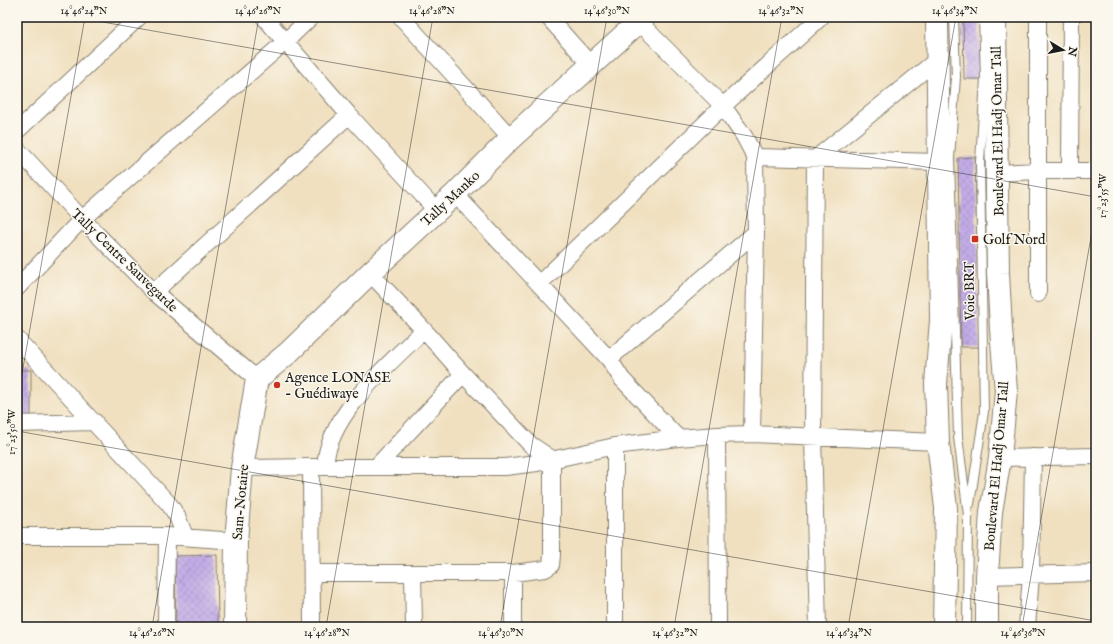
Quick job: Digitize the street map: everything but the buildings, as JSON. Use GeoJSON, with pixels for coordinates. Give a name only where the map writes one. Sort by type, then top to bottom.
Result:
{"type":"FeatureCollection","features":[{"type":"Feature","properties":{"kind":"main road"},"geometry":{"type":"LineString","coordinates":[[937,17],[941,320],[936,384],[938,442],[946,508],[944,627]]}},
{"type":"Feature","properties":{"kind":"main road","name":"Boulevard El Hadj Omar Tall"},"geometry":{"type":"LineString","coordinates":[[987,627],[987,576],[991,512],[1000,458],[1006,391],[998,273],[995,17]]}},
{"type":"Feature","properties":{"kind":"main road","name":"Tally Manko"},"geometry":{"type":"LineString","coordinates":[[257,379],[288,353],[436,210],[455,194],[511,138],[641,19]]}},
{"type":"Feature","properties":{"kind":"main road","name":"Sam-Notaire"},"geometry":{"type":"LineString","coordinates":[[235,627],[236,541],[242,468],[257,379]]}},
{"type":"Feature","properties":{"kind":"street"},"geometry":{"type":"LineString","coordinates":[[17,131],[139,17]]}},
{"type":"Feature","properties":{"kind":"street"},"geometry":{"type":"LineString","coordinates":[[264,17],[349,115],[436,210]]}},
{"type":"Feature","properties":{"kind":"street"},"geometry":{"type":"LineString","coordinates":[[17,288],[82,219],[286,41],[311,17]]}},
{"type":"Feature","properties":{"kind":"street"},"geometry":{"type":"LineString","coordinates":[[401,17],[511,138]]}},
{"type":"Feature","properties":{"kind":"street"},"geometry":{"type":"LineString","coordinates":[[548,17],[591,65]]}},
{"type":"Feature","properties":{"kind":"street"},"geometry":{"type":"LineString","coordinates":[[539,284],[724,106],[821,17]]}},
{"type":"Feature","properties":{"kind":"street"},"geometry":{"type":"LineString","coordinates":[[1038,17],[1038,294]]}},
{"type":"Feature","properties":{"kind":"street"},"geometry":{"type":"LineString","coordinates":[[1070,171],[1071,17]]}},
{"type":"Feature","properties":{"kind":"street"},"geometry":{"type":"LineString","coordinates":[[641,19],[724,106],[744,136],[755,157],[756,232],[752,434]]}},
{"type":"Feature","properties":{"kind":"street"},"geometry":{"type":"LineString","coordinates":[[815,159],[938,59]]}},
{"type":"Feature","properties":{"kind":"street"},"geometry":{"type":"LineString","coordinates":[[154,292],[349,115]]}},
{"type":"Feature","properties":{"kind":"street","name":"Tally Centre Sauvegarde"},"geometry":{"type":"LineString","coordinates":[[17,149],[82,219],[154,292],[257,379]]}},
{"type":"Feature","properties":{"kind":"street"},"geometry":{"type":"LineString","coordinates":[[755,157],[939,162]]}},
{"type":"Feature","properties":{"kind":"street"},"geometry":{"type":"LineString","coordinates":[[815,159],[813,436],[818,627]]}},
{"type":"Feature","properties":{"kind":"street"},"geometry":{"type":"LineString","coordinates":[[998,173],[1096,171]]}},
{"type":"Feature","properties":{"kind":"street"},"geometry":{"type":"LineString","coordinates":[[455,194],[609,359],[622,379],[678,438]]}},
{"type":"Feature","properties":{"kind":"street"},"geometry":{"type":"LineString","coordinates":[[609,359],[756,232]]}},
{"type":"Feature","properties":{"kind":"street"},"geometry":{"type":"LineString","coordinates":[[370,273],[531,445],[552,459]]}},
{"type":"Feature","properties":{"kind":"street"},"geometry":{"type":"LineString","coordinates":[[312,627],[312,573],[318,467],[326,458],[342,420],[360,394],[424,330]]}},
{"type":"Feature","properties":{"kind":"street"},"geometry":{"type":"LineString","coordinates":[[17,339],[169,504],[177,516],[185,536]]}},
{"type":"Feature","properties":{"kind":"street"},"geometry":{"type":"LineString","coordinates":[[376,467],[463,374]]}},
{"type":"Feature","properties":{"kind":"street"},"geometry":{"type":"LineString","coordinates":[[17,424],[95,422]]}},
{"type":"Feature","properties":{"kind":"street"},"geometry":{"type":"LineString","coordinates":[[242,468],[505,467],[537,463],[615,446],[717,435],[752,434],[938,442]]}},
{"type":"Feature","properties":{"kind":"street"},"geometry":{"type":"LineString","coordinates":[[717,435],[718,627]]}},
{"type":"Feature","properties":{"kind":"street"},"geometry":{"type":"LineString","coordinates":[[615,446],[615,627]]}},
{"type":"Feature","properties":{"kind":"street"},"geometry":{"type":"LineString","coordinates":[[1000,458],[1096,456]]}},
{"type":"Feature","properties":{"kind":"street"},"geometry":{"type":"LineString","coordinates":[[1027,627],[1031,575],[1033,457]]}},
{"type":"Feature","properties":{"kind":"street"},"geometry":{"type":"LineString","coordinates":[[312,573],[513,573],[545,569],[551,565],[552,555],[552,459]]}},
{"type":"Feature","properties":{"kind":"street"},"geometry":{"type":"LineString","coordinates":[[17,536],[185,536],[236,541]]}},
{"type":"Feature","properties":{"kind":"street"},"geometry":{"type":"LineString","coordinates":[[166,627],[167,536]]}},
{"type":"Feature","properties":{"kind":"street"},"geometry":{"type":"LineString","coordinates":[[513,573],[514,627]]}},
{"type":"Feature","properties":{"kind":"street"},"geometry":{"type":"LineString","coordinates":[[987,576],[1096,573]]}},
{"type":"Feature","properties":{"kind":"street"},"geometry":{"type":"LineString","coordinates":[[413,574],[414,627]]}},
{"type":"Feature","properties":{"kind":"lane","name":"Voie BRT"},"geometry":{"type":"LineString","coordinates":[[954,17],[956,77],[950,158],[958,437],[968,515],[967,627]]}},
{"type":"Feature","properties":{"kind":"lane","name":"Voie BRT"},"geometry":{"type":"LineString","coordinates":[[968,515],[984,412],[980,162],[985,78],[983,17]]}},
{"type":"Feature","properties":{"kind":"place","name":"Golf Nord"},"geometry":{"type":"Point","coordinates":[975,239]}},
{"type":"Feature","properties":{"kind":"place","name":"Agence LONASE - Guédiwaye"},"geometry":{"type":"Point","coordinates":[277,385]}}]}
